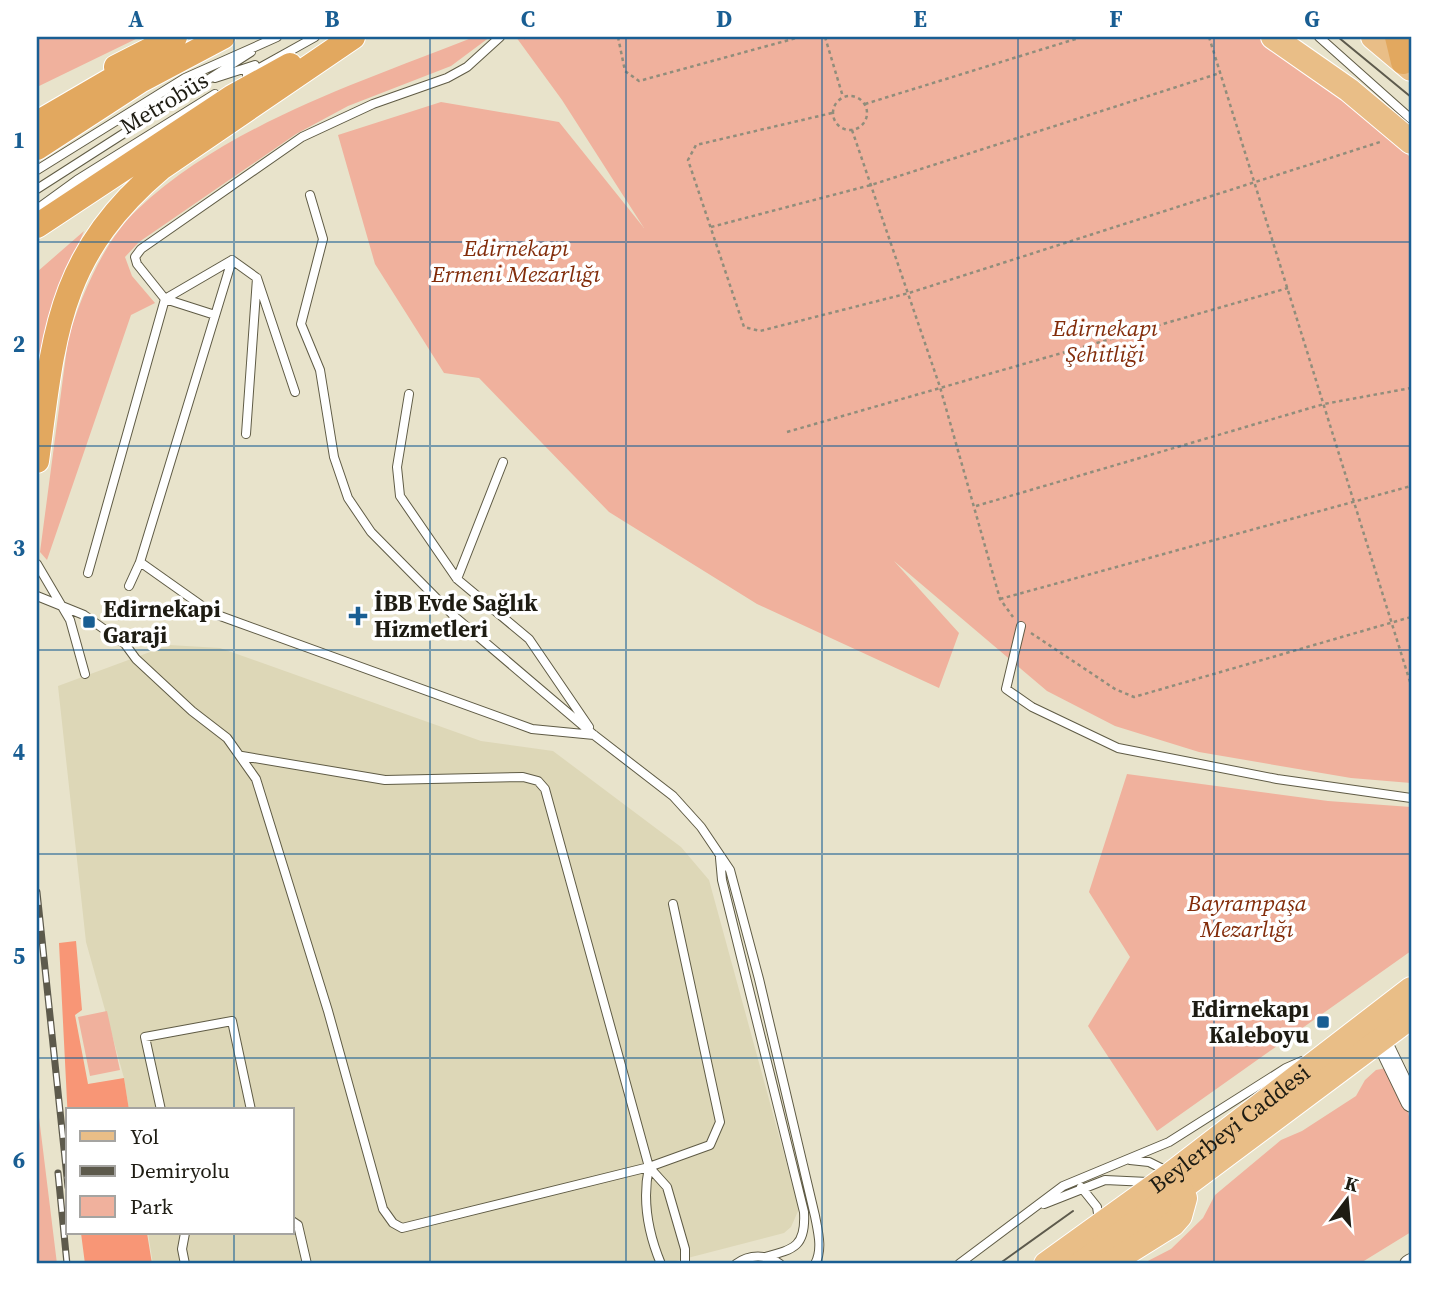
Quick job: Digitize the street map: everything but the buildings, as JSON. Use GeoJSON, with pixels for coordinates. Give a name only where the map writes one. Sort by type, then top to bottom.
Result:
{"type":"FeatureCollection","features":[{"type":"Feature","properties":{"kind":"highway"},"geometry":{"type":"LineString","coordinates":[[37,107],[175,37]]}},
{"type":"Feature","properties":{"kind":"highway"},"geometry":{"type":"LineString","coordinates":[[37,123],[187,37]]}},
{"type":"Feature","properties":{"kind":"highway"},"geometry":{"type":"LineString","coordinates":[[37,148],[140,81],[223,37]]}},
{"type":"Feature","properties":{"kind":"highway"},"geometry":{"type":"LineString","coordinates":[[37,226],[232,97],[345,37]]}},
{"type":"Feature","properties":{"kind":"highway"},"geometry":{"type":"LineString","coordinates":[[37,461],[50,356],[63,303],[99,235],[142,184],[162,168],[353,37]]}},
{"type":"Feature","properties":{"kind":"highway"},"geometry":{"type":"LineString","coordinates":[[1397,37],[1407,66]]}},
{"type":"Feature","properties":{"kind":"main road"},"geometry":{"type":"LineString","coordinates":[[1273,37],[1349,90],[1411,142]]}},
{"type":"Feature","properties":{"kind":"main road"},"geometry":{"type":"LineString","coordinates":[[1373,37],[1407,66]]}},
{"type":"Feature","properties":{"kind":"main road","name":"Beylerbeyi Caddesi"},"geometry":{"type":"LineString","coordinates":[[1046,1264],[1100,1224],[1171,1182],[1381,1040],[1409,996]]}},
{"type":"Feature","properties":{"kind":"main road","name":"Beylerbeyi Caddesi"},"geometry":{"type":"LineString","coordinates":[[1080,1264],[1171,1182],[1325,1054],[1409,996]]}},
{"type":"Feature","properties":{"kind":"main road"},"geometry":{"type":"LineString","coordinates":[[1108,1264],[1177,1221],[1184,1205],[1171,1182]]}},
{"type":"Feature","properties":{"kind":"street"},"geometry":{"type":"LineString","coordinates":[[1381,1040],[1411,1102]]}},
{"type":"Feature","properties":{"kind":"lane","name":"Metrobüs"},"geometry":{"type":"LineString","coordinates":[[238,80],[315,37]]}},
{"type":"Feature","properties":{"kind":"lane"},"geometry":{"type":"LineString","coordinates":[[215,315],[165,299],[137,264],[135,257],[141,249],[302,136],[373,104],[447,78],[467,67],[500,37]]}},
{"type":"Feature","properties":{"kind":"lane"},"geometry":{"type":"LineString","coordinates":[[1319,37],[1411,119]]}},
{"type":"Feature","properties":{"kind":"lane","name":"Metrobüs"},"geometry":{"type":"LineString","coordinates":[[37,170],[186,78],[273,39]]}},
{"type":"Feature","properties":{"kind":"lane"},"geometry":{"type":"LineString","coordinates":[[37,189],[273,39]]}},
{"type":"Feature","properties":{"kind":"lane"},"geometry":{"type":"LineString","coordinates":[[205,81],[283,54]]}},
{"type":"Feature","properties":{"kind":"lane","name":"Metrobüs"},"geometry":{"type":"LineString","coordinates":[[37,208],[97,167],[227,87]]}},
{"type":"Feature","properties":{"kind":"lane"},"geometry":{"type":"LineString","coordinates":[[310,195],[323,239],[301,324],[320,370],[334,457],[348,498],[371,532],[454,616],[594,735],[673,796],[701,827],[730,870],[812,1203],[819,1238],[819,1255],[815,1264]]}},
{"type":"Feature","properties":{"kind":"lane"},"geometry":{"type":"LineString","coordinates":[[88,573],[165,299],[232,260]]}},
{"type":"Feature","properties":{"kind":"lane"},"geometry":{"type":"LineString","coordinates":[[232,260],[257,278],[295,392]]}},
{"type":"Feature","properties":{"kind":"lane"},"geometry":{"type":"LineString","coordinates":[[129,586],[140,562],[232,260]]}},
{"type":"Feature","properties":{"kind":"lane"},"geometry":{"type":"LineString","coordinates":[[246,434],[257,278]]}},
{"type":"Feature","properties":{"kind":"lane"},"geometry":{"type":"LineString","coordinates":[[409,394],[397,467],[400,496],[457,579],[529,639],[594,735]]}},
{"type":"Feature","properties":{"kind":"lane"},"geometry":{"type":"LineString","coordinates":[[457,579],[503,462]]}},
{"type":"Feature","properties":{"kind":"lane"},"geometry":{"type":"LineString","coordinates":[[140,562],[212,613],[532,729],[594,735]]}},
{"type":"Feature","properties":{"kind":"lane"},"geometry":{"type":"LineString","coordinates":[[37,564],[70,620],[85,674]]}},
{"type":"Feature","properties":{"kind":"lane"},"geometry":{"type":"LineString","coordinates":[[37,596],[84,615],[125,644],[136,659],[192,711],[217,728],[242,755],[256,779],[328,1011],[383,1209],[393,1223],[402,1228],[649,1167],[710,1145],[720,1122],[673,904]]}},
{"type":"Feature","properties":{"kind":"lane"},"geometry":{"type":"LineString","coordinates":[[1021,626],[1006,689],[1032,707],[1118,748],[1277,779],[1411,797]]}},
{"type":"Feature","properties":{"kind":"lane"},"geometry":{"type":"LineString","coordinates":[[242,755],[385,780],[523,777],[538,781],[545,789],[649,1167],[667,1187],[685,1249],[685,1264]]}},
{"type":"Feature","properties":{"kind":"lane"},"geometry":{"type":"LineString","coordinates":[[720,855],[722,880],[804,1212],[803,1237],[798,1244],[786,1251],[752,1256],[736,1264]]}},
{"type":"Feature","properties":{"kind":"lane"},"geometry":{"type":"LineString","coordinates":[[161,1108],[145,1037],[232,1021],[251,1108]]}},
{"type":"Feature","properties":{"kind":"lane"},"geometry":{"type":"LineString","coordinates":[[959,1264],[1040,1206],[1063,1186],[1180,1136],[1286,1068],[1325,1054]]}},
{"type":"Feature","properties":{"kind":"lane"},"geometry":{"type":"LineString","coordinates":[[1127,1159],[1149,1162],[1171,1182]]}},
{"type":"Feature","properties":{"kind":"lane"},"geometry":{"type":"LineString","coordinates":[[649,1167],[644,1191],[653,1245],[661,1264]]}},
{"type":"Feature","properties":{"kind":"lane"},"geometry":{"type":"LineString","coordinates":[[1040,1206],[1081,1187],[1117,1179],[1171,1182]]}},
{"type":"Feature","properties":{"kind":"lane"},"geometry":{"type":"LineString","coordinates":[[1081,1187],[1097,1207],[1100,1224]]}},
{"type":"Feature","properties":{"kind":"lane"},"geometry":{"type":"LineString","coordinates":[[294,1222],[298,1225],[307,1264]]}},
{"type":"Feature","properties":{"kind":"lane"},"geometry":{"type":"LineString","coordinates":[[185,1234],[182,1249],[185,1264]]}},
{"type":"Feature","properties":{"kind":"lane"},"geometry":{"type":"LineString","coordinates":[[765,1256],[780,1264]]}},
{"type":"Feature","properties":{"kind":"path"},"geometry":{"type":"LineString","coordinates":[[618,37],[625,71],[639,81],[800,37]]}},
{"type":"Feature","properties":{"kind":"path"},"geometry":{"type":"LineString","coordinates":[[825,37],[843,96]]}},
{"type":"Feature","properties":{"kind":"path"},"geometry":{"type":"LineString","coordinates":[[865,104],[1082,37]]}},
{"type":"Feature","properties":{"kind":"path"},"geometry":{"type":"LineString","coordinates":[[1209,37],[1411,685]]}},
{"type":"Feature","properties":{"kind":"path"},"geometry":{"type":"LineString","coordinates":[[710,227],[871,185],[1220,73]]}},
{"type":"Feature","properties":{"kind":"path"},"geometry":{"type":"LineString","coordinates":[[843,96],[856,96],[865,104],[866,118],[852,130],[836,124],[832,113],[834,105],[843,96]]}},
{"type":"Feature","properties":{"kind":"path"},"geometry":{"type":"LineString","coordinates":[[832,113],[696,145],[688,160],[744,327],[760,331],[909,293],[1254,180],[1385,141]]}},
{"type":"Feature","properties":{"kind":"path"},"geometry":{"type":"LineString","coordinates":[[852,130],[940,387],[976,506],[1000,599],[1021,626],[1115,689],[1134,697],[1411,617]]}},
{"type":"Feature","properties":{"kind":"path"},"geometry":{"type":"LineString","coordinates":[[787,432],[1288,288]]}},
{"type":"Feature","properties":{"kind":"path"},"geometry":{"type":"LineString","coordinates":[[976,506],[1324,404],[1411,388]]}},
{"type":"Feature","properties":{"kind":"path"},"geometry":{"type":"LineString","coordinates":[[1000,599],[1411,486]]}},
{"type":"Feature","properties":{"kind":"shaded area"},"geometry":{"type":"Polygon","coordinates":[[[169,645],[220,648],[481,741],[553,751],[681,847],[709,880],[799,1209],[791,1227],[784,1233],[676,1261],[676,1264],[153,1264],[148,1234],[294,1234],[294,1108],[129,1108],[124,1078],[86,942],[58,686],[169,645]]]}},
{"type":"Feature","properties":{"kind":"shaded area"},"geometry":{"type":"Polygon","coordinates":[[[76,941],[82,1010],[75,1015],[88,1084],[124,1078],[129,1108],[67,1108],[59,943],[76,941]]]}},
{"type":"Feature","properties":{"kind":"shaded area"},"geometry":{"type":"Polygon","coordinates":[[[81,1234],[147,1234],[152,1264],[85,1264],[81,1234]]]}},
{"type":"Feature","properties":{"kind":"green space"},"geometry":{"type":"Polygon","coordinates":[[[37,37],[140,37],[37,87],[37,37]]]}},
{"type":"Feature","properties":{"kind":"green space"},"geometry":{"type":"Polygon","coordinates":[[[474,37],[490,37],[451,66],[348,106],[296,134],[139,242],[125,257],[132,276],[155,303],[131,315],[47,560],[40,552],[68,340],[95,270],[126,221],[174,179],[254,129],[342,89],[474,37]]]}},
{"type":"Feature","properties":{"kind":"green space","name":"Edirnekapı Şehitliği"},"geometry":{"type":"Polygon","coordinates":[[[516,37],[1261,37],[1354,104],[1411,158],[1411,783],[1351,778],[1199,752],[1115,726],[1047,691],[894,561],[959,633],[939,688],[757,604],[609,512],[479,378],[444,373],[375,264],[338,135],[441,102],[559,122],[644,228],[562,100],[516,37]]]}},
{"type":"Feature","properties":{"kind":"green space"},"geometry":{"type":"Polygon","coordinates":[[[84,231],[53,305],[37,379],[37,272],[84,231]]]}},
{"type":"Feature","properties":{"kind":"green space","name":"Bayrampaşa Mezarlığı"},"geometry":{"type":"Polygon","coordinates":[[[1127,774],[1328,801],[1411,807],[1411,951],[1157,1131],[1088,1026],[1130,957],[1089,892],[1127,774]]]}},
{"type":"Feature","properties":{"kind":"green space"},"geometry":{"type":"Polygon","coordinates":[[[107,1011],[120,1070],[90,1076],[78,1017],[107,1011]]]}},
{"type":"Feature","properties":{"kind":"green space"},"geometry":{"type":"Polygon","coordinates":[[[1386,1068],[1397,1081],[1410,1121],[1413,1169],[1411,1232],[1359,1264],[1142,1264],[1171,1249],[1203,1218],[1215,1195],[1281,1140],[1302,1131],[1356,1096],[1365,1080],[1376,1070],[1386,1068]]]}},
{"type":"Feature","properties":{"kind":"green space"},"geometry":{"type":"Polygon","coordinates":[[[37,1101],[57,1264],[37,1264],[37,1101]]]}},
{"type":"Feature","properties":{"kind":"tram line"},"geometry":{"type":"LineString","coordinates":[[1338,37],[1411,97]]}},
{"type":"Feature","properties":{"kind":"tram line"},"geometry":{"type":"LineString","coordinates":[[999,1264],[1073,1211]]}},
{"type":"Feature","properties":{"kind":"railway"},"geometry":{"type":"LineString","coordinates":[[37,892],[66,1168]]}},
{"type":"Feature","properties":{"kind":"railway"},"geometry":{"type":"LineString","coordinates":[[58,1173],[67,1264]]}},
{"type":"Feature","properties":{"kind":"place","name":"İBB Evde Sağlık Hizmetleri"},"geometry":{"type":"Point","coordinates":[358,616]}},
{"type":"Feature","properties":{"kind":"place","name":"Edirnekapi Garaji"},"geometry":{"type":"Point","coordinates":[89,622]}},
{"type":"Feature","properties":{"kind":"place","name":"Edirnekapı Kaleboyu"},"geometry":{"type":"Point","coordinates":[1323,1022]}},
{"type":"Feature","properties":{"kind":"park label","name":"Edirnekapı Ermeni Mezarlığı"},"geometry":{"type":"Point","coordinates":[516,261]}}]}
